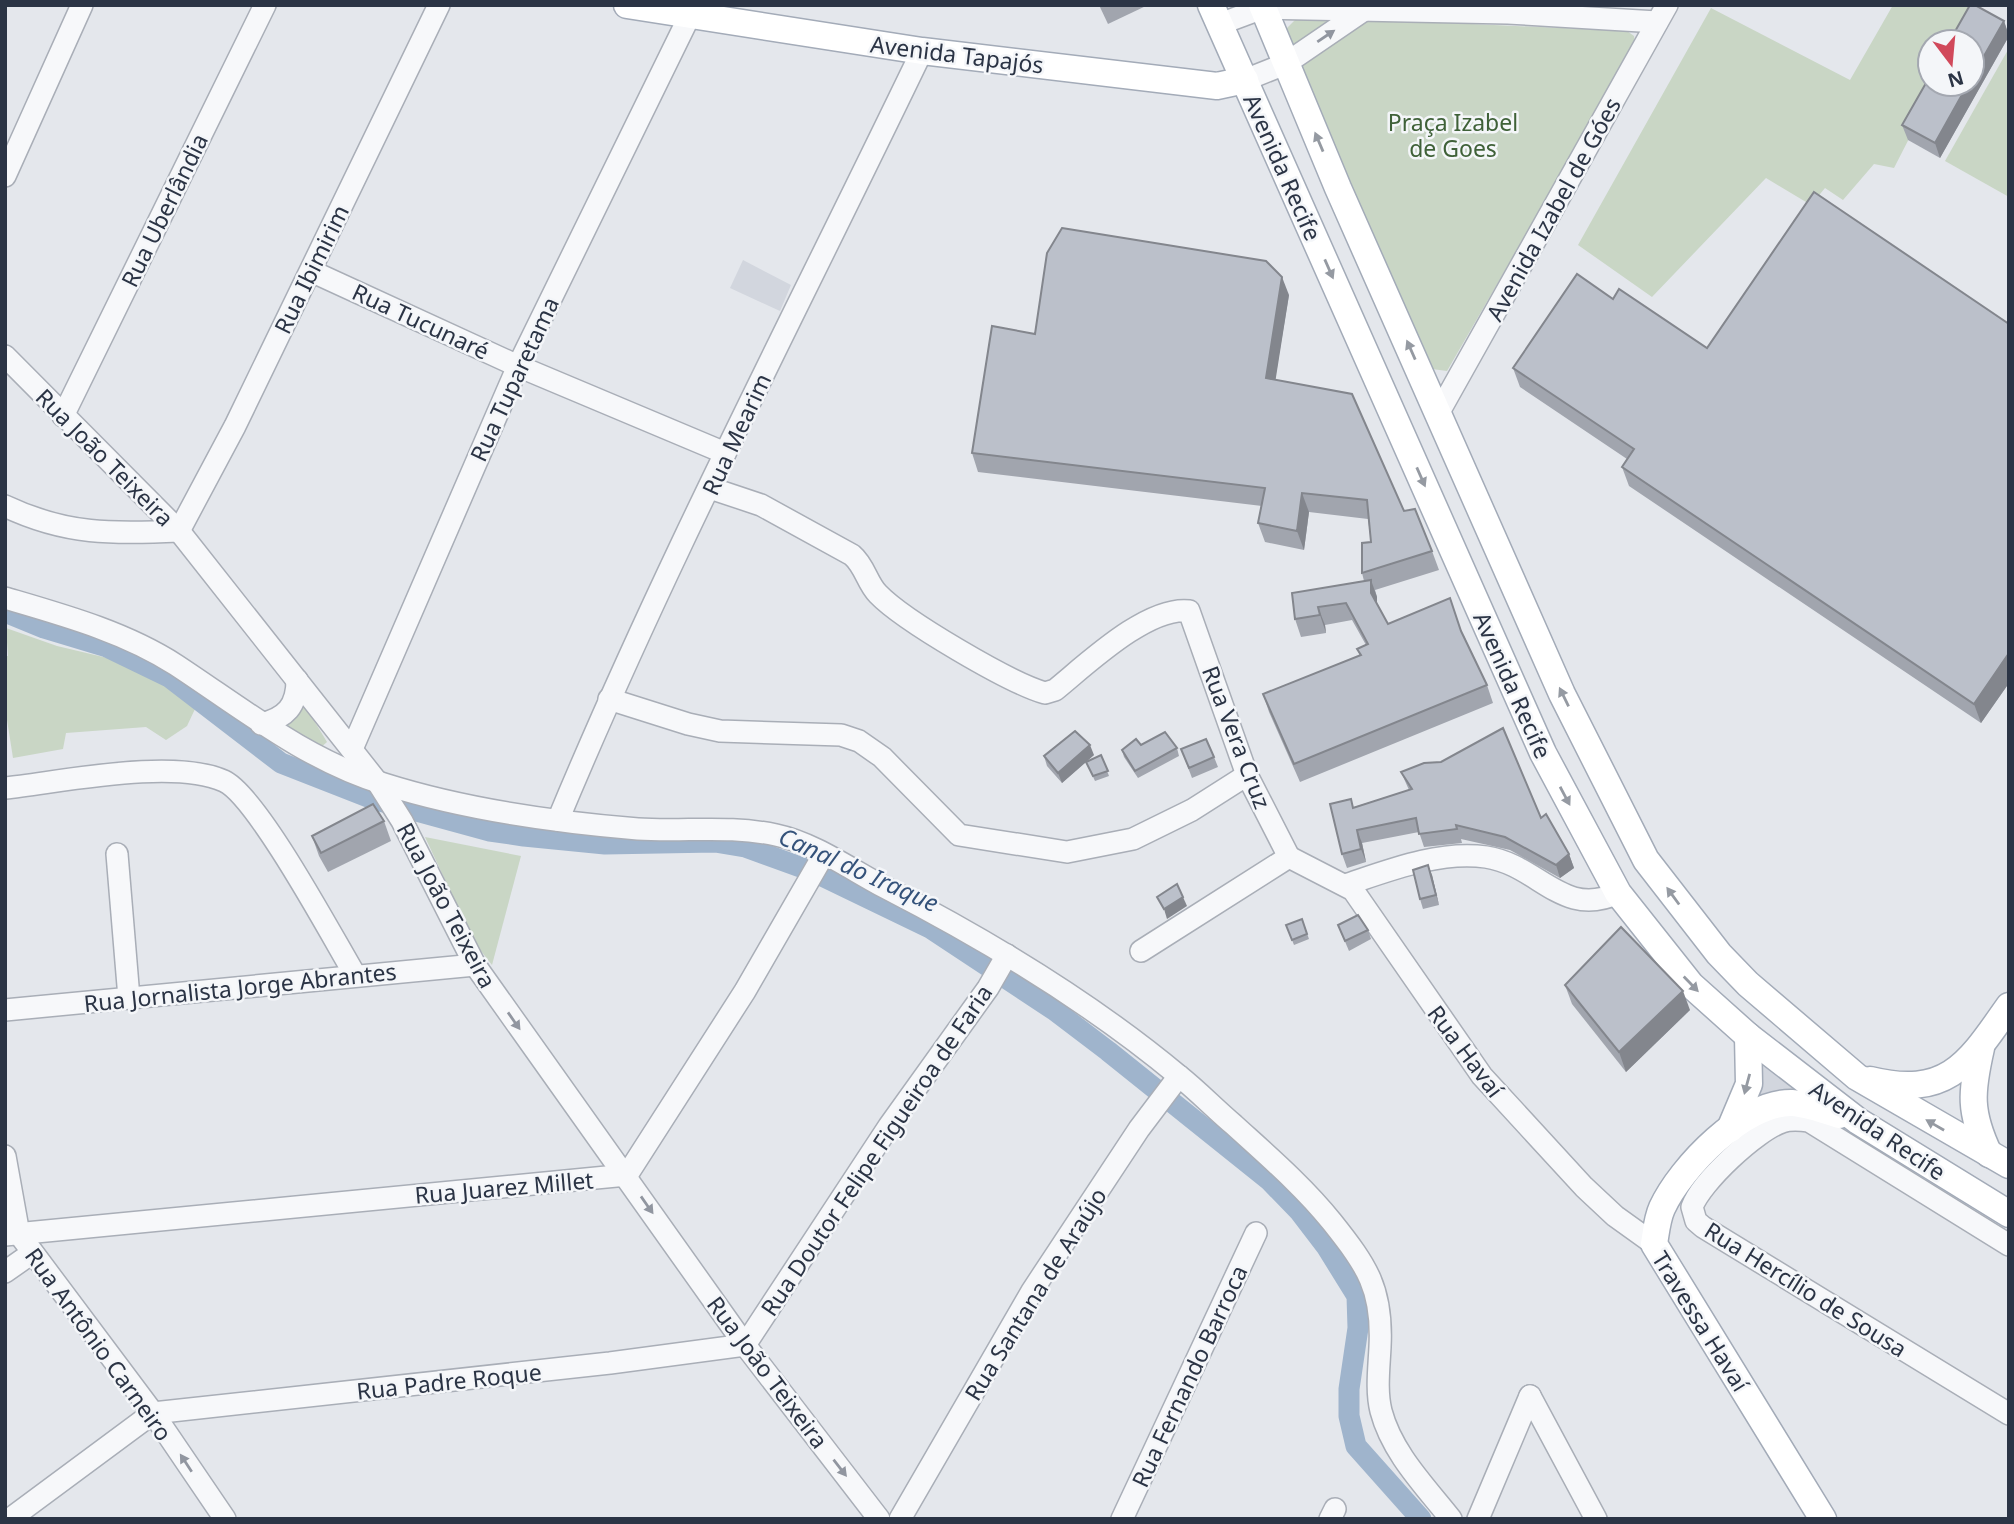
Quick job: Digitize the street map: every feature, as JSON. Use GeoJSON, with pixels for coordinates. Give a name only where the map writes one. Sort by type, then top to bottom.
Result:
{"type":"FeatureCollection","features":[{"type":"Feature","properties":{"kind":"main road","name":"Avenida Tapajós"},"geometry":{"type":"LineString","coordinates":[[627,5],[922,51],[1217,86],[1245,80]]}},
{"type":"Feature","properties":{"kind":"main road","name":"Avenida Recife"},"geometry":{"type":"LineString","coordinates":[[1262,7],[1562,694],[1646,860],[1719,954],[1748,984],[1857,1077],[1998,1159]]}},
{"type":"Feature","properties":{"kind":"main road","name":"Avenida Recife"},"geometry":{"type":"LineString","coordinates":[[1216,15],[1543,753],[1618,893],[1691,985],[1748,1036],[1858,1121],[1969,1192],[2009,1214]]}},
{"type":"Feature","properties":{"kind":"main road"},"geometry":{"type":"LineString","coordinates":[[1857,1077],[1886,1084],[1912,1085],[1935,1081],[1961,1068],[1982,1048],[2009,1006]]}},
{"type":"Feature","properties":{"kind":"main road","name":"Travessa Havaí"},"geometry":{"type":"LineString","coordinates":[[1730,1129],[1749,1084],[1748,1036]]}},
{"type":"Feature","properties":{"kind":"main road"},"geometry":{"type":"LineString","coordinates":[[1982,1048],[1974,1082],[1973,1113],[1998,1159]]}},
{"type":"Feature","properties":{"kind":"main road","name":"Travessa Havaí"},"geometry":{"type":"LineString","coordinates":[[1823,1519],[1654,1244],[1658,1216],[1677,1182],[1700,1154],[1753,1114],[1790,1103],[1858,1121]]}},
{"type":"Feature","properties":{"kind":"street"},"geometry":{"type":"LineString","coordinates":[[5,176],[82,5]]}},
{"type":"Feature","properties":{"kind":"street","name":"Rua Uberlândia"},"geometry":{"type":"LineString","coordinates":[[63,416],[265,5]]}},
{"type":"Feature","properties":{"kind":"street","name":"Rua Ibimirim"},"geometry":{"type":"LineString","coordinates":[[179,531],[235,426],[439,5]]}},
{"type":"Feature","properties":{"kind":"street"},"geometry":{"type":"LineString","coordinates":[[1216,15],[1262,7],[1662,13]]}},
{"type":"Feature","properties":{"kind":"street","name":"Avenida Tapajós"},"geometry":{"type":"LineString","coordinates":[[1245,80],[1285,64],[1367,8]]}},
{"type":"Feature","properties":{"kind":"street","name":"Avenida Izabel de Góes"},"geometry":{"type":"LineString","coordinates":[[1439,412],[1662,13]]}},
{"type":"Feature","properties":{"kind":"street","name":"Rua Tuparetama"},"geometry":{"type":"LineString","coordinates":[[352,749],[518,366],[690,15]]}},
{"type":"Feature","properties":{"kind":"street","name":"Rua Mearim"},"geometry":{"type":"LineString","coordinates":[[558,820],[609,699],[725,453],[922,51]]}},
{"type":"Feature","properties":{"kind":"street","name":"Rua Tucunaré"},"geometry":{"type":"LineString","coordinates":[[311,271],[518,366],[725,453]]}},
{"type":"Feature","properties":{"kind":"street","name":"Rua João Teixeira"},"geometry":{"type":"LineString","coordinates":[[5,356],[13,374],[63,416],[179,531],[378,783],[402,821],[475,965],[627,1175],[745,1345],[879,1519]]}},
{"type":"Feature","properties":{"kind":"street","name":"Rua Vera Cruz"},"geometry":{"type":"LineString","coordinates":[[710,488],[761,506],[852,555],[860,562],[876,592],[905,617],[996,670],[1045,693],[1055,690],[1111,645],[1152,619],[1184,610],[1192,615],[1247,775],[1289,857]]}},
{"type":"Feature","properties":{"kind":"street"},"geometry":{"type":"LineString","coordinates":[[5,506],[34,520],[90,533],[179,531]]}},
{"type":"Feature","properties":{"kind":"street"},"geometry":{"type":"LineString","coordinates":[[5,598],[66,616],[149,649],[261,724],[303,748],[378,783],[483,809],[558,820],[640,829],[746,830],[781,836],[952,921],[1003,960],[1116,1028],[1174,1080],[1284,1170],[1330,1220],[1368,1274],[1380,1309],[1380,1408],[1394,1444],[1451,1519]]}},
{"type":"Feature","properties":{"kind":"street"},"geometry":{"type":"LineString","coordinates":[[261,724],[282,717],[290,710],[297,693],[298,680]]}},
{"type":"Feature","properties":{"kind":"street"},"geometry":{"type":"LineString","coordinates":[[609,699],[688,724],[720,730],[841,735],[859,741],[920,793],[951,829],[968,837],[1067,852],[1112,845],[1157,829],[1247,775]]}},
{"type":"Feature","properties":{"kind":"street"},"geometry":{"type":"LineString","coordinates":[[5,788],[111,775],[181,772],[225,781],[240,792],[281,850],[355,975]]}},
{"type":"Feature","properties":{"kind":"street"},"geometry":{"type":"LineString","coordinates":[[117,854],[129,998]]}},
{"type":"Feature","properties":{"kind":"street"},"geometry":{"type":"LineString","coordinates":[[1345,885],[1424,862],[1472,856],[1506,863],[1573,900],[1600,902],[1618,893]]}},
{"type":"Feature","properties":{"kind":"street"},"geometry":{"type":"LineString","coordinates":[[1141,951],[1289,857]]}},
{"type":"Feature","properties":{"kind":"street","name":"Rua Havaí"},"geometry":{"type":"LineString","coordinates":[[1289,857],[1345,885],[1361,898],[1433,1008],[1482,1076],[1584,1186],[1615,1216],[1654,1244]]}},
{"type":"Feature","properties":{"kind":"street","name":"Rua Juarez Millet"},"geometry":{"type":"LineString","coordinates":[[12,1235],[627,1175],[745,991],[794,902],[822,858]]}},
{"type":"Feature","properties":{"kind":"street","name":"Rua Doutor Felipe Figueiroa de Faria"},"geometry":{"type":"LineString","coordinates":[[745,1345],[889,1126],[988,988],[1003,960]]}},
{"type":"Feature","properties":{"kind":"street","name":"Rua Jornalista Jorge Abrantes"},"geometry":{"type":"LineString","coordinates":[[5,1010],[475,965]]}},
{"type":"Feature","properties":{"kind":"street","name":"Rua Santana de Araújo"},"geometry":{"type":"LineString","coordinates":[[900,1519],[1032,1291],[1174,1080]]}},
{"type":"Feature","properties":{"kind":"street","name":"Rua Hercílio de Sousa"},"geometry":{"type":"LineString","coordinates":[[2009,1245],[1809,1121],[1784,1121],[1760,1134],[1708,1184],[1692,1207],[1696,1221],[1703,1227],[2009,1414]]}},
{"type":"Feature","properties":{"kind":"street","name":"Rua Antônio Carneiro"},"geometry":{"type":"LineString","coordinates":[[5,1156],[12,1235],[32,1253],[153,1413],[225,1519]]}},
{"type":"Feature","properties":{"kind":"street","name":"Rua Fernando Barroca"},"geometry":{"type":"LineString","coordinates":[[1122,1519],[1256,1233]]}},
{"type":"Feature","properties":{"kind":"street"},"geometry":{"type":"LineString","coordinates":[[5,1272],[32,1253]]}},
{"type":"Feature","properties":{"kind":"street","name":"Rua Padre Roque"},"geometry":{"type":"LineString","coordinates":[[153,1413],[610,1363],[745,1345]]}},
{"type":"Feature","properties":{"kind":"street"},"geometry":{"type":"LineString","coordinates":[[1478,1519],[1530,1396],[1596,1519]]}},
{"type":"Feature","properties":{"kind":"street"},"geometry":{"type":"LineString","coordinates":[[10,1519],[153,1413]]}},
{"type":"Feature","properties":{"kind":"shaded area"},"geometry":{"type":"Polygon","coordinates":[[[743,260],[791,285],[780,311],[730,288],[743,260]]]}},
{"type":"Feature","properties":{"kind":"shaded area"},"geometry":{"type":"Polygon","coordinates":[[[1756,1056],[1839,1121],[1749,1118],[1756,1056]]]}},
{"type":"Feature","properties":{"kind":"green space"},"geometry":{"type":"Polygon","coordinates":[[[1893,5],[1978,5],[1966,28],[1916,28],[1916,98],[1930,98],[1894,168],[1874,164],[1843,200],[1825,188],[1811,205],[1766,178],[1652,297],[1578,245],[1711,8],[1850,80],[1893,5]]]}},
{"type":"Feature","properties":{"kind":"green space","name":"Praça Izabel de Goes"},"geometry":{"type":"Polygon","coordinates":[[[1299,16],[1627,31],[1634,36],[1635,45],[1447,371],[1432,369],[1300,71],[1286,29],[1299,16]]]}},
{"type":"Feature","properties":{"kind":"green space"},"geometry":{"type":"Polygon","coordinates":[[[2009,48],[2009,197],[1945,161],[1981,98],[1986,98],[1986,89],[2009,48]]]}},
{"type":"Feature","properties":{"kind":"green space"},"geometry":{"type":"Polygon","coordinates":[[[6,628],[57,646],[116,660],[164,682],[195,709],[187,726],[166,740],[146,727],[66,733],[63,749],[13,758],[5,707],[5,656],[8,656],[6,628]]]}},
{"type":"Feature","properties":{"kind":"green space"},"geometry":{"type":"Polygon","coordinates":[[[304,704],[327,742],[319,749],[284,725],[304,704]]]}},
{"type":"Feature","properties":{"kind":"green space"},"geometry":{"type":"Polygon","coordinates":[[[425,837],[521,856],[492,965],[474,942],[425,837]]]}},
{"type":"Feature","properties":{"kind":"building"},"geometry":{"type":"Polygon","coordinates":[[[1970,5],[1975,5],[2004,21],[1986,52],[1986,28],[1957,28],[1970,5]]]}},
{"type":"Feature","properties":{"kind":"building"},"geometry":{"type":"Polygon","coordinates":[[[1917,98],[1960,98],[1935,143],[1902,125],[1917,98]]]}},
{"type":"Feature","properties":{"kind":"building"},"geometry":{"type":"Polygon","coordinates":[[[1814,192],[2009,324],[2009,653],[1974,704],[1622,467],[1634,449],[1513,368],[1577,274],[1613,299],[1619,289],[1707,348],[1814,192]]]}},
{"type":"Feature","properties":{"kind":"building"},"geometry":{"type":"Polygon","coordinates":[[[1062,228],[1266,261],[1282,277],[1266,378],[1352,394],[1404,511],[1415,509],[1432,551],[1362,573],[1362,543],[1371,542],[1367,500],[1302,493],[1297,531],[1258,523],[1265,488],[972,453],[992,326],[1035,334],[1047,253],[1062,228]]]}},
{"type":"Feature","properties":{"kind":"building"},"geometry":{"type":"Polygon","coordinates":[[[1371,580],[1371,593],[1388,624],[1450,598],[1461,631],[1487,685],[1294,764],[1263,694],[1361,655],[1357,649],[1368,644],[1346,603],[1318,607],[1320,615],[1295,619],[1292,593],[1371,580]]]}},
{"type":"Feature","properties":{"kind":"building"},"geometry":{"type":"Polygon","coordinates":[[[1503,728],[1541,818],[1546,814],[1569,854],[1556,865],[1505,837],[1456,825],[1457,829],[1419,834],[1416,818],[1357,830],[1361,849],[1342,854],[1330,804],[1351,799],[1353,808],[1412,789],[1401,772],[1424,763],[1441,762],[1503,728]]]}},
{"type":"Feature","properties":{"kind":"building"},"geometry":{"type":"Polygon","coordinates":[[[1075,731],[1090,745],[1058,773],[1044,756],[1075,731]]]}},
{"type":"Feature","properties":{"kind":"building"},"geometry":{"type":"Polygon","coordinates":[[[1165,732],[1177,748],[1135,771],[1122,750],[1136,739],[1141,745],[1165,732]]]}},
{"type":"Feature","properties":{"kind":"building"},"geometry":{"type":"Polygon","coordinates":[[[1206,739],[1214,757],[1189,768],[1181,749],[1206,739]]]}},
{"type":"Feature","properties":{"kind":"building"},"geometry":{"type":"Polygon","coordinates":[[[1101,755],[1108,771],[1093,776],[1086,762],[1101,755]]]}},
{"type":"Feature","properties":{"kind":"building"},"geometry":{"type":"Polygon","coordinates":[[[373,804],[384,821],[321,853],[312,836],[373,804]]]}},
{"type":"Feature","properties":{"kind":"building"},"geometry":{"type":"Polygon","coordinates":[[[1428,865],[1436,895],[1420,899],[1413,870],[1428,865]]]}},
{"type":"Feature","properties":{"kind":"building"},"geometry":{"type":"Polygon","coordinates":[[[1177,884],[1183,897],[1164,909],[1157,897],[1177,884]]]}},
{"type":"Feature","properties":{"kind":"building"},"geometry":{"type":"Polygon","coordinates":[[[1358,915],[1368,930],[1345,941],[1338,925],[1358,915]]]}},
{"type":"Feature","properties":{"kind":"building"},"geometry":{"type":"Polygon","coordinates":[[[1302,919],[1307,934],[1292,940],[1286,925],[1302,919]]]}},
{"type":"Feature","properties":{"kind":"building"},"geometry":{"type":"Polygon","coordinates":[[[1621,927],[1683,991],[1619,1052],[1565,985],[1621,927]]]}},
{"type":"Feature","properties":{"kind":"waterway","name":"Canal do Iraque"},"geometry":{"type":"LineString","coordinates":[[5,612],[44,628],[107,647],[169,677],[281,763],[373,799],[490,831],[524,836],[605,844],[715,842],[745,847],[814,872],[930,928],[1054,1010],[1108,1051],[1269,1180],[1300,1212],[1326,1246],[1357,1296],[1358,1328],[1349,1389],[1349,1416],[1356,1446],[1421,1519]]}}]}
